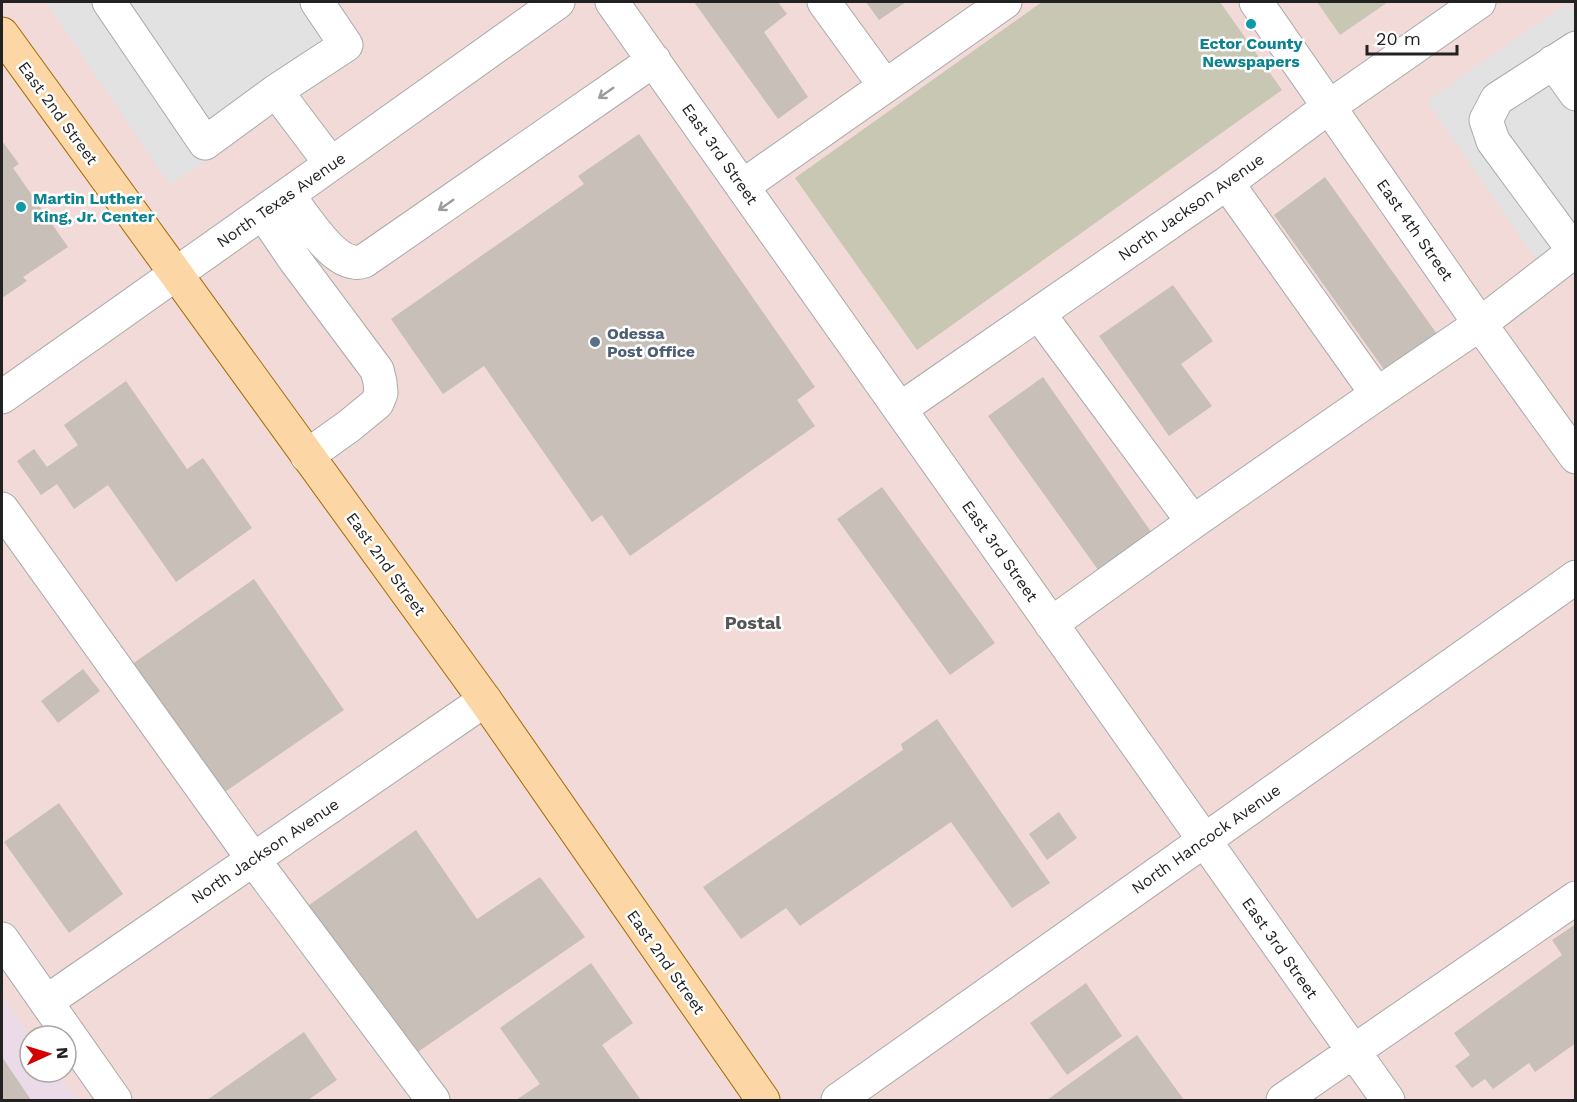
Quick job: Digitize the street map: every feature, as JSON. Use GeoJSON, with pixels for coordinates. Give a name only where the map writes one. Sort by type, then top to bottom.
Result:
{"type":"FeatureCollection","features":[{"type":"Feature","properties":{"kind":"main road","name":"East 2nd Street"},"geometry":{"type":"LineString","coordinates":[[4,44],[175,274],[485,700],[763,1101]]}},
{"type":"Feature","properties":{"kind":"street"},"geometry":{"type":"LineString","coordinates":[[109,2],[205,142],[346,45],[317,2]]}},
{"type":"Feature","properties":{"kind":"street","name":"North Texas Avenue"},"geometry":{"type":"LineString","coordinates":[[2,397],[558,2]]}},
{"type":"Feature","properties":{"kind":"street","name":"East 3rd Street"},"geometry":{"type":"LineString","coordinates":[[612,2],[1388,1101]]}},
{"type":"Feature","properties":{"kind":"street"},"geometry":{"type":"LineString","coordinates":[[824,2],[885,86]]}},
{"type":"Feature","properties":{"kind":"street"},"geometry":{"type":"LineString","coordinates":[[743,186],[1005,2]]}},
{"type":"Feature","properties":{"kind":"street","name":"East 4th Street"},"geometry":{"type":"LineString","coordinates":[[1256,2],[1575,457]]}},
{"type":"Feature","properties":{"kind":"street","name":"North Jackson Avenue"},"geometry":{"type":"LineString","coordinates":[[900,409],[1227,183],[1330,106],[1479,2]]}},
{"type":"Feature","properties":{"kind":"street"},"geometry":{"type":"LineString","coordinates":[[1051,624],[1193,522],[1480,324],[1575,251],[1493,141],[1486,120],[1497,99],[1564,55],[1575,94]]}},
{"type":"Feature","properties":{"kind":"street"},"geometry":{"type":"LineString","coordinates":[[275,204],[342,258],[353,262],[364,261],[654,60]]}},
{"type":"Feature","properties":{"kind":"street"},"geometry":{"type":"LineString","coordinates":[[276,91],[331,164]]}},
{"type":"Feature","properties":{"kind":"street"},"geometry":{"type":"LineString","coordinates":[[1227,183],[1377,394]]}},
{"type":"Feature","properties":{"kind":"street"},"geometry":{"type":"LineString","coordinates":[[275,204],[295,260],[376,370],[380,382],[381,393],[377,403],[307,456]]}},
{"type":"Feature","properties":{"kind":"street"},"geometry":{"type":"LineString","coordinates":[[1039,314],[1193,522]]}},
{"type":"Feature","properties":{"kind":"street"},"geometry":{"type":"LineString","coordinates":[[2,509],[253,859],[433,1101]]}},
{"type":"Feature","properties":{"kind":"street","name":"North Hancock Avenue"},"geometry":{"type":"LineString","coordinates":[[838,1101],[1575,577]]}},
{"type":"Feature","properties":{"kind":"street","name":"North Jackson Avenue"},"geometry":{"type":"LineString","coordinates":[[46,1002],[485,700]]}},
{"type":"Feature","properties":{"kind":"street"},"geometry":{"type":"LineString","coordinates":[[1283,1101],[1575,898]]}},
{"type":"Feature","properties":{"kind":"street"},"geometry":{"type":"LineString","coordinates":[[2,939],[115,1101]]}},
{"type":"Feature","properties":{"kind":"shaded area"},"geometry":{"type":"Polygon","coordinates":[[[2,2],[1575,2],[1575,1100],[77,1100],[65,1084],[78,1084],[78,1024],[22,1024],[2,996],[2,2]]]}},
{"type":"Feature","properties":{"kind":"shaded area"},"geometry":{"type":"Polygon","coordinates":[[[46,2],[328,2],[364,54],[170,185],[46,2]]]}},
{"type":"Feature","properties":{"kind":"shaded area"},"geometry":{"type":"Polygon","coordinates":[[[1042,2],[1220,2],[1282,90],[917,350],[795,178],[1042,2]]]}},
{"type":"Feature","properties":{"kind":"shaded area"},"geometry":{"type":"Polygon","coordinates":[[[1317,2],[1388,2],[1340,35],[1317,2]]]}},
{"type":"Feature","properties":{"kind":"shaded area"},"geometry":{"type":"Polygon","coordinates":[[[1567,3],[1576,14],[1575,230],[1535,258],[1427,101],[1567,3]]]}},
{"type":"Feature","properties":{"kind":"shaded area"},"geometry":{"type":"Polygon","coordinates":[[[2,996],[22,1024],[18,1024],[18,1084],[65,1084],[77,1100],[2,1100],[2,996]]]}},
{"type":"Feature","properties":{"kind":"building"},"geometry":{"type":"Polygon","coordinates":[[[694,2],[778,2],[787,14],[764,32],[808,97],[778,119],[694,2]]]}},
{"type":"Feature","properties":{"kind":"building"},"geometry":{"type":"Polygon","coordinates":[[[866,2],[906,2],[879,20],[866,2]]]}},
{"type":"Feature","properties":{"kind":"building","name":"Odessa Post Office"},"geometry":{"type":"Polygon","coordinates":[[[639,134],[815,387],[797,400],[815,426],[630,556],[602,515],[592,522],[484,366],[443,394],[391,319],[584,184],[578,176],[639,134]]]}},
{"type":"Feature","properties":{"kind":"building","name":"Martin Luther King, Jr. Center"},"geometry":{"type":"Polygon","coordinates":[[[2,141],[19,164],[13,168],[68,247],[23,277],[27,281],[2,298],[2,141]]]}},
{"type":"Feature","properties":{"kind":"building"},"geometry":{"type":"Polygon","coordinates":[[[1325,177],[1437,334],[1385,371],[1274,215],[1325,177]]]}},
{"type":"Feature","properties":{"kind":"building"},"geometry":{"type":"Polygon","coordinates":[[[1173,285],[1213,341],[1181,364],[1212,406],[1169,436],[1099,336],[1173,285]]]}},
{"type":"Feature","properties":{"kind":"building"},"geometry":{"type":"Polygon","coordinates":[[[1043,377],[1154,536],[1101,574],[988,416],[1043,377]]]}},
{"type":"Feature","properties":{"kind":"building"},"geometry":{"type":"Polygon","coordinates":[[[126,381],[187,469],[203,458],[252,528],[176,582],[108,485],[74,509],[57,484],[41,495],[17,461],[34,449],[47,467],[78,445],[64,425],[126,381]]]}},
{"type":"Feature","properties":{"kind":"building"},"geometry":{"type":"Polygon","coordinates":[[[882,487],[995,643],[950,675],[837,519],[882,487]]]}},
{"type":"Feature","properties":{"kind":"building"},"geometry":{"type":"Polygon","coordinates":[[[254,579],[344,710],[219,796],[128,667],[254,579]]]}},
{"type":"Feature","properties":{"kind":"building"},"geometry":{"type":"Polygon","coordinates":[[[83,669],[100,691],[58,723],[41,701],[83,669]]]}},
{"type":"Feature","properties":{"kind":"building"},"geometry":{"type":"Polygon","coordinates":[[[937,719],[1050,883],[1012,908],[951,822],[800,926],[786,908],[741,939],[703,887],[903,750],[901,744],[937,719]]]}},
{"type":"Feature","properties":{"kind":"building"},"geometry":{"type":"Polygon","coordinates":[[[59,803],[123,894],[69,933],[4,842],[59,803]]]}},
{"type":"Feature","properties":{"kind":"building"},"geometry":{"type":"Polygon","coordinates":[[[1059,812],[1077,838],[1047,860],[1029,834],[1059,812]]]}},
{"type":"Feature","properties":{"kind":"building"},"geometry":{"type":"Polygon","coordinates":[[[416,830],[477,919],[540,877],[585,937],[409,1058],[302,910],[416,830]]]}},
{"type":"Feature","properties":{"kind":"building"},"geometry":{"type":"Polygon","coordinates":[[[1576,924],[1576,1043],[1535,1072],[1529,1063],[1493,1089],[1485,1079],[1472,1088],[1455,1066],[1470,1055],[1454,1033],[1562,955],[1552,940],[1576,924]]]}},
{"type":"Feature","properties":{"kind":"building"},"geometry":{"type":"Polygon","coordinates":[[[591,963],[633,1023],[602,1045],[641,1100],[516,1100],[540,1084],[500,1028],[591,963]]]}},
{"type":"Feature","properties":{"kind":"building"},"geometry":{"type":"Polygon","coordinates":[[[1086,983],[1122,1036],[1067,1075],[1030,1023],[1086,983]]]}},
{"type":"Feature","properties":{"kind":"building"},"geometry":{"type":"Polygon","coordinates":[[[304,1032],[337,1080],[308,1100],[207,1100],[304,1032]]]}},
{"type":"Feature","properties":{"kind":"building"},"geometry":{"type":"Polygon","coordinates":[[[1137,1035],[1184,1100],[1047,1100],[1137,1035]]]}},
{"type":"Feature","properties":{"kind":"building"},"geometry":{"type":"Polygon","coordinates":[[[2,1057],[18,1084],[31,1100],[2,1100],[2,1057]]]}},
{"type":"Feature","properties":{"kind":"place","name":"Ector County Newspapers"},"geometry":{"type":"Point","coordinates":[1251,24]}},
{"type":"Feature","properties":{"kind":"place","name":"Martin Luther King, Jr. Center"},"geometry":{"type":"Point","coordinates":[21,207]}},
{"type":"Feature","properties":{"kind":"place","name":"Odessa Post Office"},"geometry":{"type":"Point","coordinates":[595,342]}},
{"type":"Feature","properties":{"kind":"district","name":"Postal"},"geometry":{"type":"Point","coordinates":[753,622]}}]}
